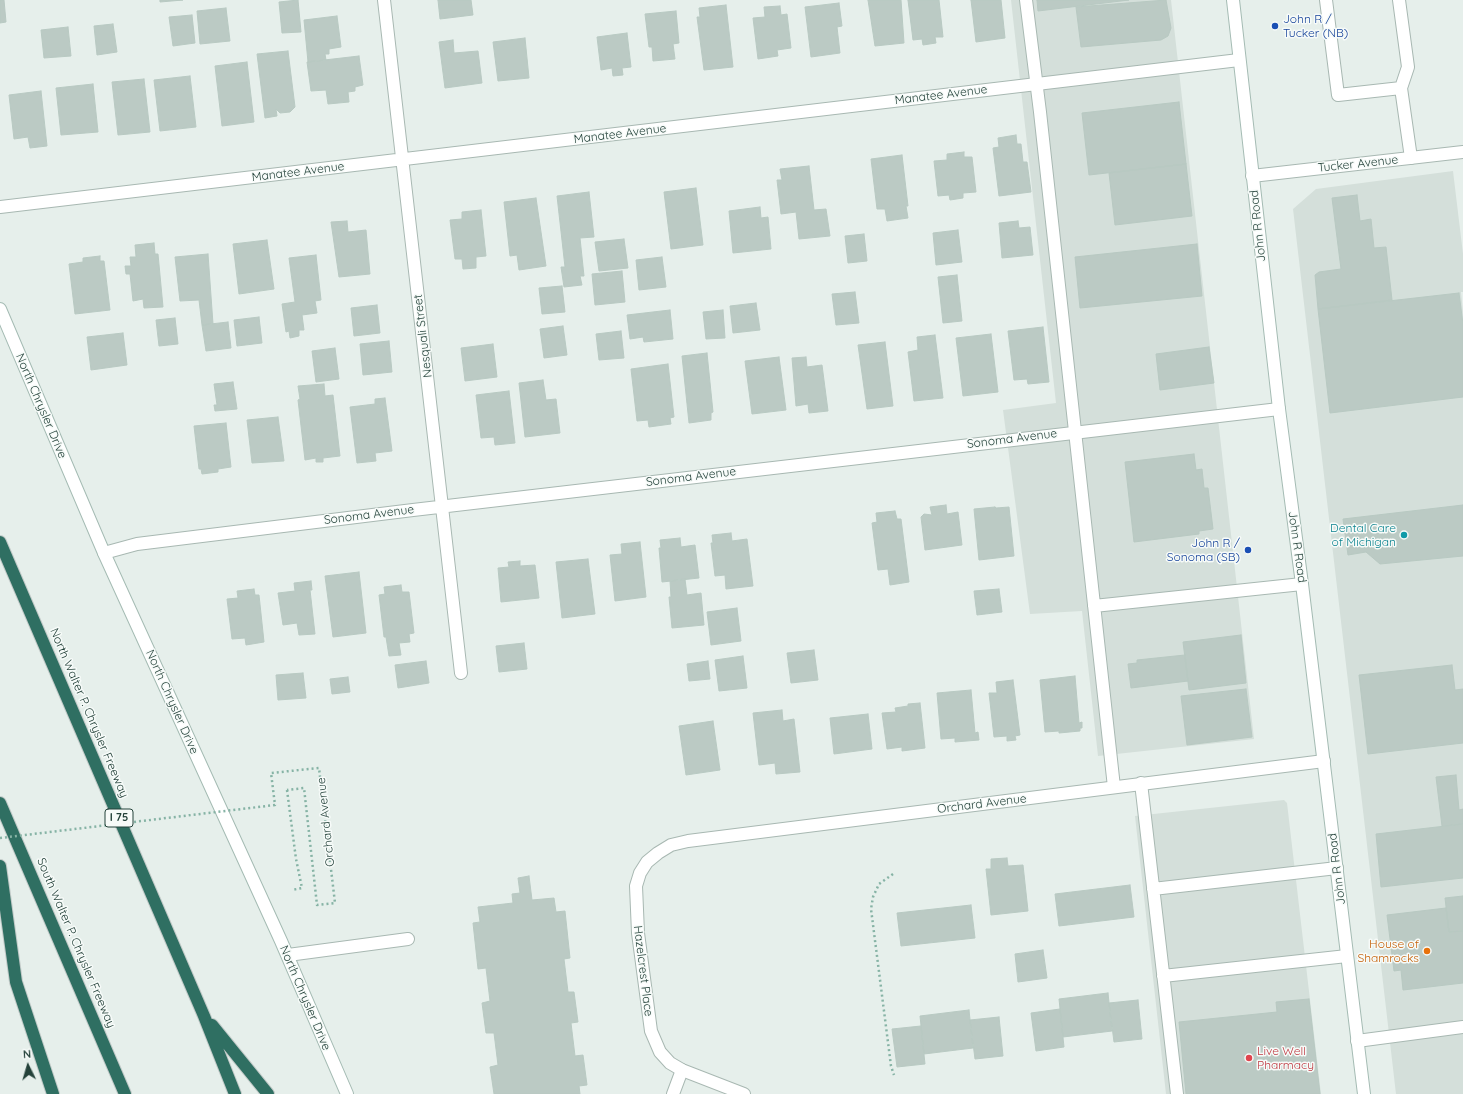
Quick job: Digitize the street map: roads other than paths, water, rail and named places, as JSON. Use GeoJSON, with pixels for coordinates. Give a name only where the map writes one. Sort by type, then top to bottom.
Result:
{"type":"FeatureCollection","features":[{"type":"Feature","properties":{"kind":"highway","name":"North Walter P. Chrysler Freeway"},"geometry":{"type":"LineString","coordinates":[[0,542],[204,1016],[235,1094]]}},
{"type":"Feature","properties":{"kind":"highway","name":"South Walter P. Chrysler Freeway"},"geometry":{"type":"LineString","coordinates":[[0,803],[125,1094]]}},
{"type":"Feature","properties":{"kind":"highway"},"geometry":{"type":"LineString","coordinates":[[0,866],[16,982],[53,1094]]}},
{"type":"Feature","properties":{"kind":"highway"},"geometry":{"type":"LineString","coordinates":[[204,1016],[268,1094]]}},
{"type":"Feature","properties":{"kind":"street","name":"Nesquali Street"},"geometry":{"type":"LineString","coordinates":[[384,0],[461,673]]}},
{"type":"Feature","properties":{"kind":"street"},"geometry":{"type":"LineString","coordinates":[[1026,0],[1037,84],[1114,787]]}},
{"type":"Feature","properties":{"kind":"street","name":"John R Road"},"geometry":{"type":"LineString","coordinates":[[1233,0],[1278,409],[1302,584],[1364,1094]]}},
{"type":"Feature","properties":{"kind":"street"},"geometry":{"type":"LineString","coordinates":[[1326,0],[1338,95],[1401,88]]}},
{"type":"Feature","properties":{"kind":"street"},"geometry":{"type":"LineString","coordinates":[[1399,0],[1408,67],[1401,88],[1411,158]]}},
{"type":"Feature","properties":{"kind":"street","name":"Manatee Avenue"},"geometry":{"type":"LineString","coordinates":[[0,207],[1239,60]]}},
{"type":"Feature","properties":{"kind":"street","name":"Tucker Avenue"},"geometry":{"type":"LineString","coordinates":[[1252,176],[1463,152]]}},
{"type":"Feature","properties":{"kind":"street","name":"North Chrysler Drive"},"geometry":{"type":"LineString","coordinates":[[0,309],[104,553],[288,956],[347,1094]]}},
{"type":"Feature","properties":{"kind":"street","name":"Sonoma Avenue"},"geometry":{"type":"LineString","coordinates":[[104,553],[136,544],[443,506],[1278,409]]}},
{"type":"Feature","properties":{"kind":"street"},"geometry":{"type":"LineString","coordinates":[[1094,606],[1302,584]]}},
{"type":"Feature","properties":{"kind":"street","name":"Orchard Avenue"},"geometry":{"type":"LineString","coordinates":[[647,862],[671,845],[688,841],[1324,760]]}},
{"type":"Feature","properties":{"kind":"street"},"geometry":{"type":"LineString","coordinates":[[1141,783],[1152,889],[1177,1094]]}},
{"type":"Feature","properties":{"kind":"street","name":"Hazelcrest Place"},"geometry":{"type":"LineString","coordinates":[[647,862],[640,873],[636,886],[635,900],[651,1031],[660,1052],[670,1063],[682,1070],[744,1094]]}},
{"type":"Feature","properties":{"kind":"street"},"geometry":{"type":"LineString","coordinates":[[1152,889],[1337,868]]}},
{"type":"Feature","properties":{"kind":"street"},"geometry":{"type":"LineString","coordinates":[[288,956],[408,939]]}},
{"type":"Feature","properties":{"kind":"street"},"geometry":{"type":"LineString","coordinates":[[1163,976],[1347,956]]}},
{"type":"Feature","properties":{"kind":"street"},"geometry":{"type":"LineString","coordinates":[[1357,1041],[1463,1027]]}},
{"type":"Feature","properties":{"kind":"street"},"geometry":{"type":"LineString","coordinates":[[672,1094],[682,1070]]}},
{"type":"Feature","properties":{"kind":"place","name":"John R / Tucker (NB)"},"geometry":{"type":"Point","coordinates":[1275,26]}},
{"type":"Feature","properties":{"kind":"place","name":"Dental Care of Michigan"},"geometry":{"type":"Point","coordinates":[1404,535]}},
{"type":"Feature","properties":{"kind":"place","name":"John R / Sonoma (SB)"},"geometry":{"type":"Point","coordinates":[1248,550]}},
{"type":"Feature","properties":{"kind":"place","name":"House of Shamrocks"},"geometry":{"type":"Point","coordinates":[1427,951]}},
{"type":"Feature","properties":{"kind":"place","name":"Live Well Pharmacy"},"geometry":{"type":"Point","coordinates":[1249,1058]}}]}
